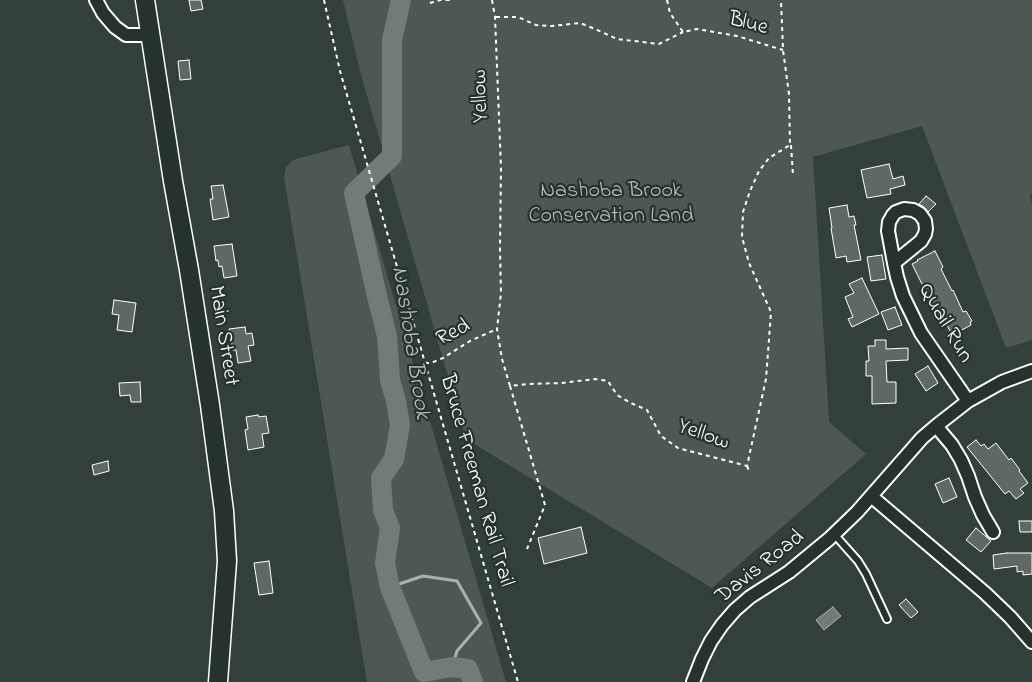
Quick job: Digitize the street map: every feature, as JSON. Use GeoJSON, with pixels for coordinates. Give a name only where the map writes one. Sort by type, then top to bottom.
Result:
{"type":"FeatureCollection","features":[{"type":"Feature","properties":{"kind":"main road","name":"Main Street"},"geometry":{"type":"LineString","coordinates":[[145,0],[207,386],[224,511],[227,561],[218,682]]}},
{"type":"Feature","properties":{"kind":"street"},"geometry":{"type":"LineString","coordinates":[[96,0],[103,13],[115,27],[126,35],[151,35]]}},
{"type":"Feature","properties":{"kind":"street","name":"Quail Run"},"geometry":{"type":"LineString","coordinates":[[894,263],[903,296],[921,333],[968,401]]}},
{"type":"Feature","properties":{"kind":"street","name":"Davis Road"},"geometry":{"type":"LineString","coordinates":[[693,682],[711,642],[735,610],[750,597],[789,572],[834,534],[871,496],[910,451],[936,426],[968,401],[1002,382],[1032,370]]}},
{"type":"Feature","properties":{"kind":"street"},"geometry":{"type":"LineString","coordinates":[[936,426],[952,444],[961,460],[983,516],[993,532]]}},
{"type":"Feature","properties":{"kind":"street"},"geometry":{"type":"LineString","coordinates":[[871,496],[985,593],[1032,642]]}},
{"type":"Feature","properties":{"kind":"lane"},"geometry":{"type":"LineString","coordinates":[[834,534],[858,561],[887,619]]}},
{"type":"Feature","properties":{"kind":"path","name":"Bruce Freeman Rail Trail"},"geometry":{"type":"LineString","coordinates":[[324,0],[340,71],[518,682]]}},
{"type":"Feature","properties":{"kind":"path"},"geometry":{"type":"LineString","coordinates":[[430,3],[450,0]]}},
{"type":"Feature","properties":{"kind":"path","name":"Yellow"},"geometry":{"type":"LineString","coordinates":[[492,0],[495,17],[500,168],[500,293],[497,330],[502,359],[510,386],[595,379],[608,381],[617,395],[647,410],[661,436],[678,448],[747,466],[766,379],[771,312],[749,263],[742,237],[742,212],[750,191],[769,158],[790,145]]}},
{"type":"Feature","properties":{"kind":"path"},"geometry":{"type":"LineString","coordinates":[[495,17],[518,17],[536,25],[552,26],[580,23],[617,38],[659,44],[683,32],[670,13],[667,0]]}},
{"type":"Feature","properties":{"kind":"path"},"geometry":{"type":"LineString","coordinates":[[781,0],[783,50],[789,94],[792,175]]}},
{"type":"Feature","properties":{"kind":"path","name":"Blue"},"geometry":{"type":"LineString","coordinates":[[683,32],[697,29],[737,36],[783,50]]}},
{"type":"Feature","properties":{"kind":"path","name":"Red"},"geometry":{"type":"LineString","coordinates":[[425,363],[431,363],[443,358],[470,341],[497,330]]}},
{"type":"Feature","properties":{"kind":"path"},"geometry":{"type":"LineString","coordinates":[[510,386],[545,505],[527,549]]}},
{"type":"Feature","properties":{"kind":"path"},"geometry":{"type":"LineString","coordinates":[[747,466],[750,473]]}},
{"type":"Feature","properties":{"kind":"green space","name":"Nashoba Brook Conservation Land"},"geometry":{"type":"Polygon","coordinates":[[[343,0],[1032,0],[1032,194],[1030,195],[1032,205],[1032,340],[1006,348],[922,126],[813,157],[829,422],[866,454],[712,588],[466,439],[360,71],[343,0]]]}},
{"type":"Feature","properties":{"kind":"green space"},"geometry":{"type":"Polygon","coordinates":[[[349,145],[506,682],[367,682],[284,177],[286,167],[296,159],[349,145]]]}},
{"type":"Feature","properties":{"kind":"shaded area"},"geometry":{"type":"Polygon","coordinates":[[[833,607],[841,616],[824,630],[816,620],[833,607]]]}},
{"type":"Feature","properties":{"kind":"building"},"geometry":{"type":"Polygon","coordinates":[[[189,0],[201,0],[203,9],[191,11],[189,0]]]}},
{"type":"Feature","properties":{"kind":"building"},"geometry":{"type":"Polygon","coordinates":[[[189,60],[191,79],[180,80],[178,61],[189,60]]]}},
{"type":"Feature","properties":{"kind":"building"},"geometry":{"type":"Polygon","coordinates":[[[889,164],[893,179],[903,176],[905,185],[890,189],[891,194],[867,198],[861,170],[889,164]]]}},
{"type":"Feature","properties":{"kind":"building"},"geometry":{"type":"Polygon","coordinates":[[[223,185],[229,217],[213,220],[210,199],[213,199],[211,186],[223,185]]]}},
{"type":"Feature","properties":{"kind":"building"},"geometry":{"type":"Polygon","coordinates":[[[926,196],[936,204],[928,212],[919,204],[926,196]]]}},
{"type":"Feature","properties":{"kind":"building"},"geometry":{"type":"Polygon","coordinates":[[[847,205],[849,217],[854,216],[861,260],[847,262],[846,256],[836,258],[829,208],[847,205]]]}},
{"type":"Feature","properties":{"kind":"building"},"geometry":{"type":"Polygon","coordinates":[[[232,244],[237,276],[224,278],[222,266],[219,267],[218,260],[216,261],[214,246],[232,244]]]}},
{"type":"Feature","properties":{"kind":"building"},"geometry":{"type":"Polygon","coordinates":[[[935,251],[943,267],[941,269],[963,312],[966,311],[972,321],[970,322],[971,325],[956,333],[952,330],[950,331],[945,321],[940,324],[935,315],[937,314],[912,264],[935,251]]]}},
{"type":"Feature","properties":{"kind":"building"},"geometry":{"type":"Polygon","coordinates":[[[882,255],[886,279],[871,281],[867,257],[882,255]]]}},
{"type":"Feature","properties":{"kind":"building"},"geometry":{"type":"Polygon","coordinates":[[[862,278],[879,314],[852,327],[848,319],[853,317],[845,297],[854,293],[849,284],[862,278]]]}},
{"type":"Feature","properties":{"kind":"building"},"geometry":{"type":"Polygon","coordinates":[[[114,300],[136,303],[132,332],[117,330],[119,315],[112,314],[114,300]]]}},
{"type":"Feature","properties":{"kind":"building"},"geometry":{"type":"Polygon","coordinates":[[[895,307],[902,325],[888,330],[881,312],[895,307]]]}},
{"type":"Feature","properties":{"kind":"building"},"geometry":{"type":"Polygon","coordinates":[[[245,327],[246,334],[252,333],[254,345],[248,346],[251,361],[238,363],[236,350],[233,350],[229,329],[245,327]]]}},
{"type":"Feature","properties":{"kind":"building"},"geometry":{"type":"Polygon","coordinates":[[[875,340],[886,340],[886,349],[908,348],[908,360],[886,361],[887,382],[896,382],[896,403],[872,404],[872,376],[866,376],[866,361],[869,361],[868,346],[875,346],[875,340]]]}},
{"type":"Feature","properties":{"kind":"building"},"geometry":{"type":"Polygon","coordinates":[[[928,366],[938,383],[926,391],[915,374],[928,366]]]}},
{"type":"Feature","properties":{"kind":"building"},"geometry":{"type":"Polygon","coordinates":[[[140,382],[141,402],[131,402],[130,395],[120,396],[119,383],[140,382]]]}},
{"type":"Feature","properties":{"kind":"building"},"geometry":{"type":"Polygon","coordinates":[[[258,415],[259,417],[266,416],[269,433],[262,434],[264,447],[248,450],[245,430],[248,429],[246,417],[258,415]]]}},
{"type":"Feature","properties":{"kind":"building"},"geometry":{"type":"Polygon","coordinates":[[[976,440],[981,446],[984,444],[988,449],[996,443],[1009,460],[1011,458],[1028,483],[1020,489],[1024,493],[1016,499],[1009,491],[1005,494],[967,447],[976,440]]]}},
{"type":"Feature","properties":{"kind":"building"},"geometry":{"type":"Polygon","coordinates":[[[108,461],[109,471],[94,475],[92,465],[108,461]]]}},
{"type":"Feature","properties":{"kind":"building"},"geometry":{"type":"Polygon","coordinates":[[[949,478],[957,497],[943,503],[935,484],[949,478]]]}},
{"type":"Feature","properties":{"kind":"building"},"geometry":{"type":"Polygon","coordinates":[[[1019,521],[1032,521],[1032,532],[1020,532],[1019,521]]]}},
{"type":"Feature","properties":{"kind":"building"},"geometry":{"type":"Polygon","coordinates":[[[581,527],[587,553],[544,564],[538,538],[581,527]]]}},
{"type":"Feature","properties":{"kind":"building"},"geometry":{"type":"Polygon","coordinates":[[[976,528],[991,541],[981,552],[966,540],[976,528]]]}},
{"type":"Feature","properties":{"kind":"building"},"geometry":{"type":"Polygon","coordinates":[[[1032,553],[1032,574],[1023,575],[1023,571],[1017,572],[1017,566],[994,569],[993,555],[1032,553]]]}},
{"type":"Feature","properties":{"kind":"building"},"geometry":{"type":"Polygon","coordinates":[[[269,561],[273,593],[259,595],[254,563],[269,561]]]}},
{"type":"Feature","properties":{"kind":"building"},"geometry":{"type":"Polygon","coordinates":[[[906,599],[918,612],[911,618],[899,605],[906,599]]]}},
{"type":"Feature","properties":{"kind":"waterway","name":"Nashoba Brook"},"geometry":{"type":"LineString","coordinates":[[401,0],[392,40],[392,156],[354,193],[387,336],[390,380],[400,425],[394,459],[381,478],[383,510],[390,528],[385,563],[390,587],[424,672],[452,667],[468,669],[473,682]]}},
{"type":"Feature","properties":{"kind":"waterway"},"geometry":{"type":"LineString","coordinates":[[390,587],[423,576],[457,581],[481,623],[457,651],[452,667]]}}]}
